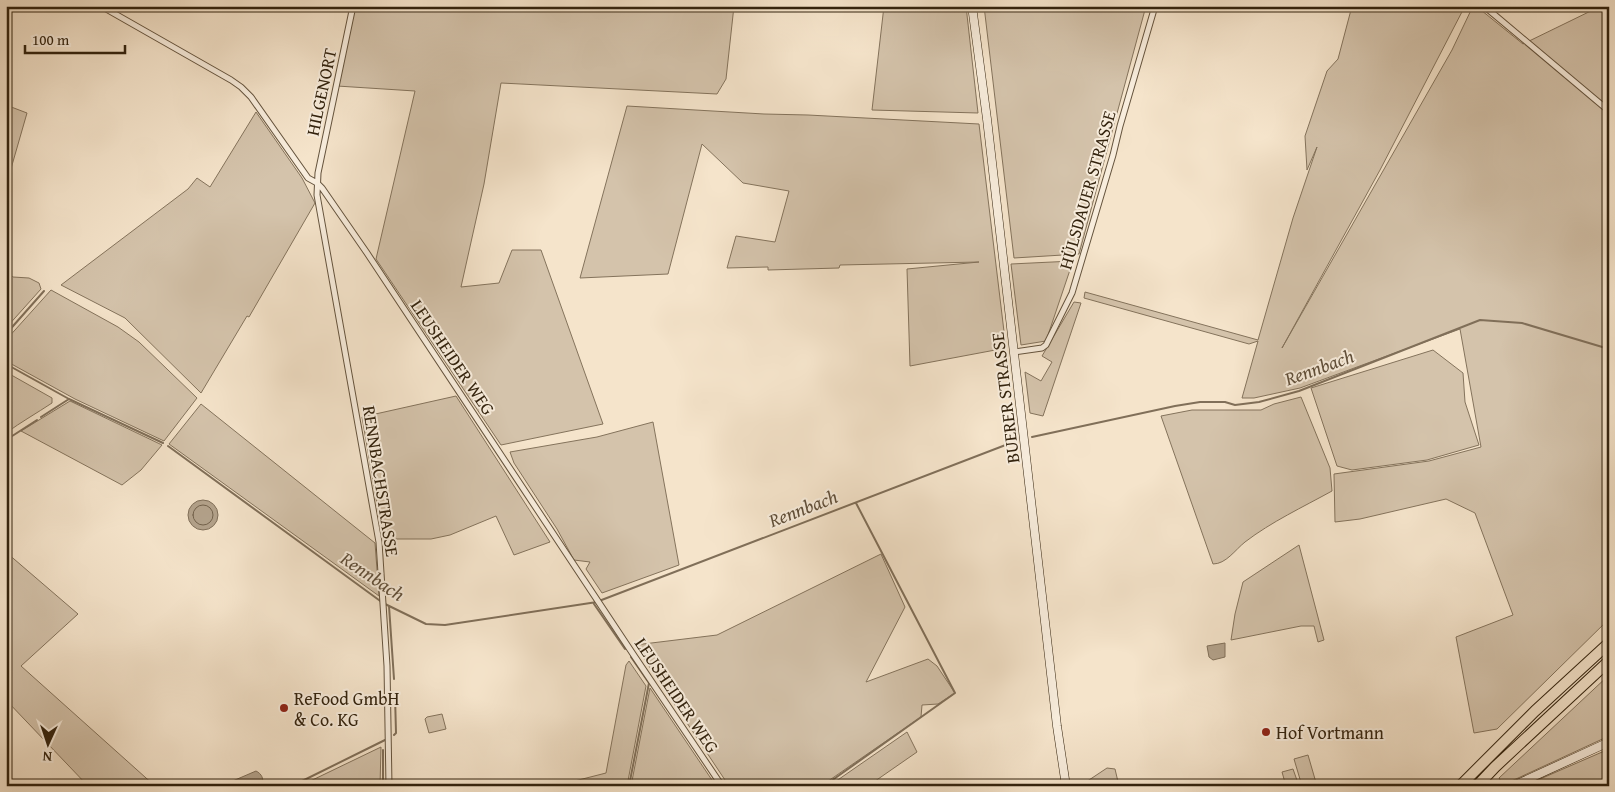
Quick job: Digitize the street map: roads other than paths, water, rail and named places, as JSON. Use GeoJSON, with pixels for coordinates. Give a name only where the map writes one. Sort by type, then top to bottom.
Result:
{"type":"FeatureCollection","features":[{"type":"Feature","properties":{"kind":"highway"},"geometry":{"type":"LineString","coordinates":[[1460,786],[1609,643]]}},
{"type":"Feature","properties":{"kind":"highway"},"geometry":{"type":"LineString","coordinates":[[1477,786],[1609,661]]}},
{"type":"Feature","properties":{"kind":"main road","name":"BUERER STRASSE"},"geometry":{"type":"LineString","coordinates":[[972,6],[1056,717],[1066,786]]}},
{"type":"Feature","properties":{"kind":"main road"},"geometry":{"type":"LineString","coordinates":[[1513,786],[1609,742]]}},
{"type":"Feature","properties":{"kind":"street","name":"LEUSHEIDER WEG"},"geometry":{"type":"LineString","coordinates":[[101,6],[231,80],[251,97],[308,178],[317,183],[367,253],[722,786]]}},
{"type":"Feature","properties":{"kind":"street","name":"HILGENORT"},"geometry":{"type":"LineString","coordinates":[[317,183],[353,6]]}},
{"type":"Feature","properties":{"kind":"street","name":"HÜLSDAUER STRASSE"},"geometry":{"type":"LineString","coordinates":[[1014,352],[1042,348],[1046,345],[1072,294],[1155,6]]}},
{"type":"Feature","properties":{"kind":"street"},"geometry":{"type":"LineString","coordinates":[[1484,6],[1609,111]]}},
{"type":"Feature","properties":{"kind":"street","name":"RENNBACHSTRASSE"},"geometry":{"type":"LineString","coordinates":[[317,183],[317,195],[378,542],[387,666],[389,786]]}},
{"type":"Feature","properties":{"kind":"water"},"geometry":{"type":"Polygon","coordinates":[[[203,500],[214,504],[218,515],[214,526],[203,530],[192,526],[188,515],[192,504],[203,500]]]}},
{"type":"Feature","properties":{"kind":"water"},"geometry":{"type":"Polygon","coordinates":[[[1225,643],[1225,657],[1213,660],[1209,657],[1207,646],[1225,643]]]}},
{"type":"Feature","properties":{"kind":"water"},"geometry":{"type":"Polygon","coordinates":[[[256,771],[263,779],[261,786],[221,786],[256,771]]]}},
{"type":"Feature","properties":{"kind":"waterway"},"geometry":{"type":"LineString","coordinates":[[6,334],[44,291]]}},
{"type":"Feature","properties":{"kind":"waterway","name":"Rennbach"},"geometry":{"type":"LineString","coordinates":[[1032,437],[1200,402],[1225,402],[1235,405],[1259,402],[1299,391],[1480,320],[1522,323],[1609,349]]}},
{"type":"Feature","properties":{"kind":"waterway"},"geometry":{"type":"LineString","coordinates":[[6,364],[69,399],[163,443]]}},
{"type":"Feature","properties":{"kind":"waterway"},"geometry":{"type":"LineString","coordinates":[[41,417],[69,399]]}},
{"type":"Feature","properties":{"kind":"waterway"},"geometry":{"type":"LineString","coordinates":[[6,440],[37,420]]}},
{"type":"Feature","properties":{"kind":"waterway","name":"Rennbach"},"geometry":{"type":"LineString","coordinates":[[599,601],[1016,441]]}},
{"type":"Feature","properties":{"kind":"waterway","name":"Rennbach"},"geometry":{"type":"LineString","coordinates":[[168,446],[383,603],[426,624],[445,625],[597,602]]}},
{"type":"Feature","properties":{"kind":"waterway"},"geometry":{"type":"LineString","coordinates":[[824,786],[955,693],[856,503]]}},
{"type":"Feature","properties":{"kind":"waterway"},"geometry":{"type":"LineString","coordinates":[[594,604],[625,649]]}},
{"type":"Feature","properties":{"kind":"waterway"},"geometry":{"type":"LineString","coordinates":[[389,606],[394,679]]}},
{"type":"Feature","properties":{"kind":"waterway"},"geometry":{"type":"LineString","coordinates":[[629,786],[649,683],[631,657]]}},
{"type":"Feature","properties":{"kind":"waterway"},"geometry":{"type":"LineString","coordinates":[[394,735],[396,733],[395,695]]}},
{"type":"Feature","properties":{"kind":"waterway"},"geometry":{"type":"LineString","coordinates":[[292,786],[385,740]]}},
{"type":"Feature","properties":{"kind":"waterway"},"geometry":{"type":"LineString","coordinates":[[383,750],[383,786]]}},
{"type":"Feature","properties":{"kind":"place","name":"ReFood GmbH & Co. KG"},"geometry":{"type":"Point","coordinates":[284,708]}},
{"type":"Feature","properties":{"kind":"place","name":"Hof Vortmann"},"geometry":{"type":"Point","coordinates":[1266,732]}}]}
